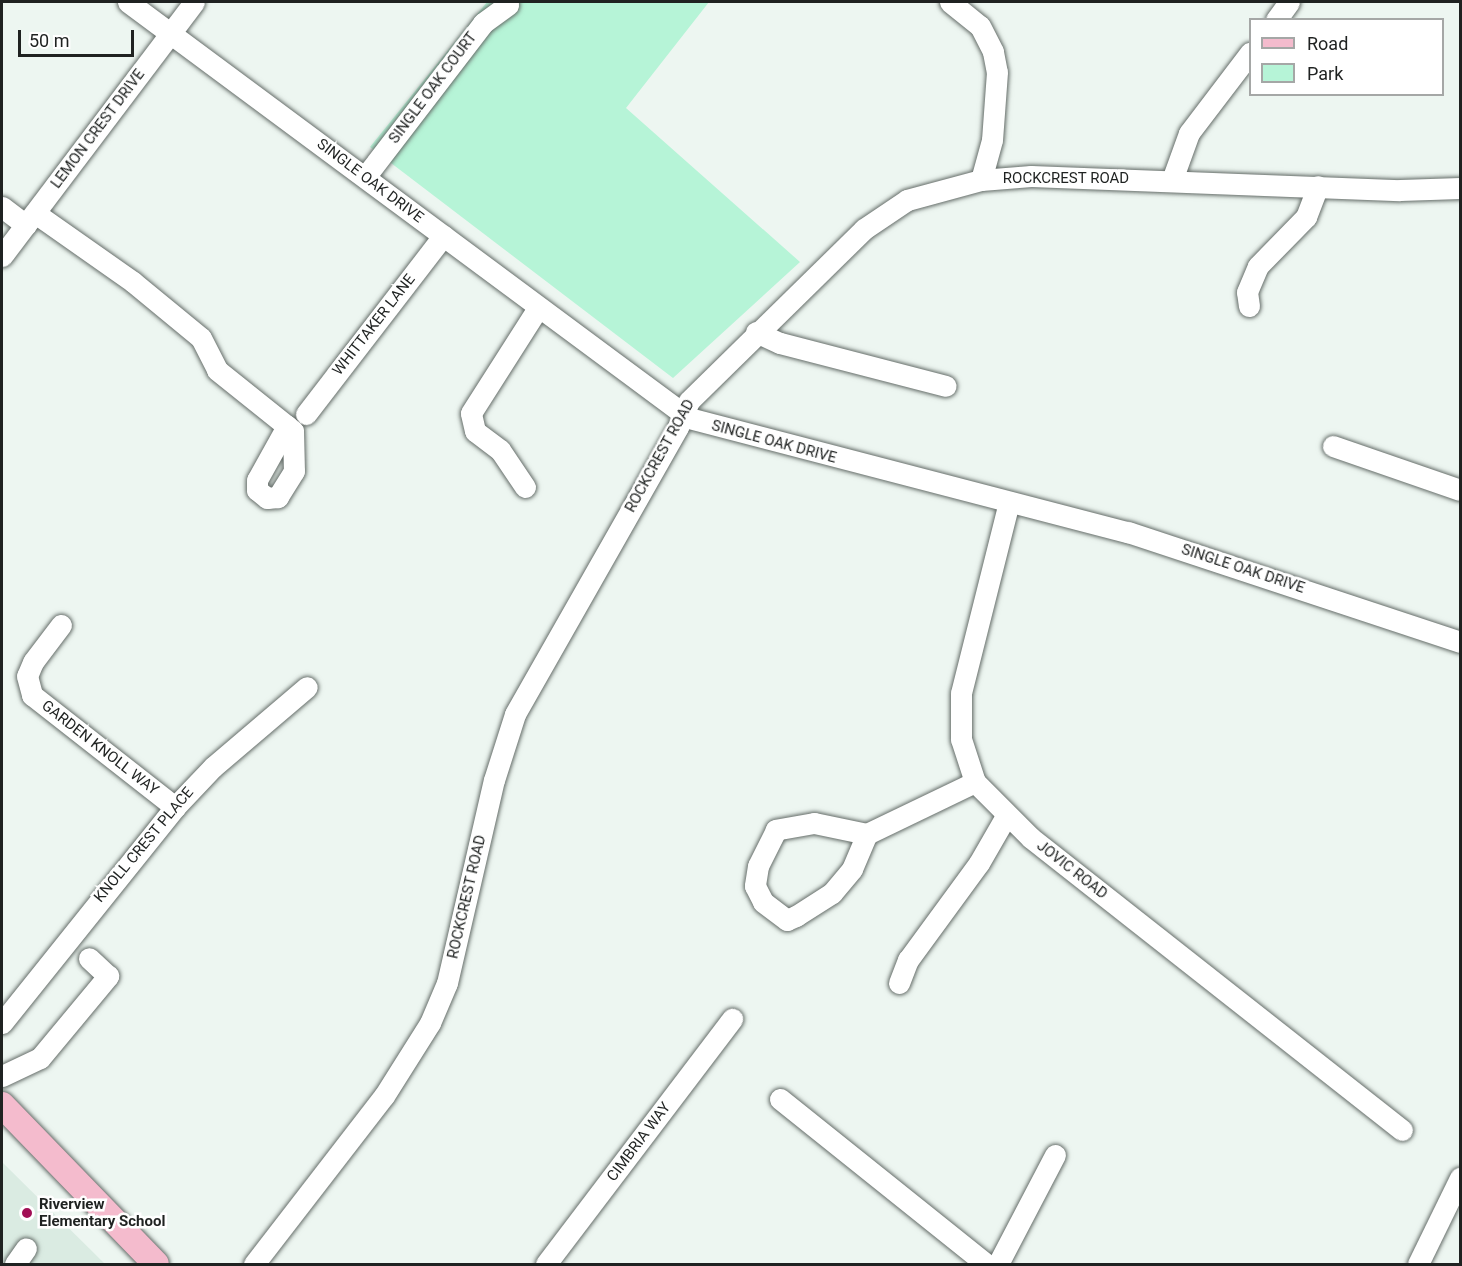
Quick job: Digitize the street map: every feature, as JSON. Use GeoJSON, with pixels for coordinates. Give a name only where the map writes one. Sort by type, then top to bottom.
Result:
{"type":"FeatureCollection","features":[{"type":"Feature","properties":{"kind":"main road"},"geometry":{"type":"LineString","coordinates":[[2,1105],[156,1264]]}},
{"type":"Feature","properties":{"kind":"street","name":"SINGLE OAK DRIVE"},"geometry":{"type":"LineString","coordinates":[[128,2],[682,415],[1162,542],[1461,642]]}},
{"type":"Feature","properties":{"kind":"street","name":"LEMON CREST DRIVE"},"geometry":{"type":"LineString","coordinates":[[2,256],[194,2]]}},
{"type":"Feature","properties":{"kind":"street"},"geometry":{"type":"LineString","coordinates":[[950,2],[980,26],[993,52],[997,72],[992,140],[981,180]]}},
{"type":"Feature","properties":{"kind":"street"},"geometry":{"type":"LineString","coordinates":[[1277,18],[1289,2]]}},
{"type":"Feature","properties":{"kind":"street","name":"SINGLE OAK COURT"},"geometry":{"type":"LineString","coordinates":[[365,177],[483,23],[508,5]]}},
{"type":"Feature","properties":{"kind":"street"},"geometry":{"type":"LineString","coordinates":[[1172,180],[1189,133],[1249,55]]}},
{"type":"Feature","properties":{"kind":"street","name":"ROCKCREST ROAD"},"geometry":{"type":"LineString","coordinates":[[254,1264],[384,1096],[430,1023],[448,976],[494,780],[515,714],[693,395],[864,229],[891,210],[936,190],[981,180],[1031,176],[1318,186],[1461,188]]}},
{"type":"Feature","properties":{"kind":"street"},"geometry":{"type":"LineString","coordinates":[[1249,306],[1247,292],[1258,266],[1306,218],[1318,186]]}},
{"type":"Feature","properties":{"kind":"street"},"geometry":{"type":"LineString","coordinates":[[2,207],[30,219],[133,282],[201,338],[218,370],[287,426]]}},
{"type":"Feature","properties":{"kind":"street","name":"WHITTAKER LANE"},"geometry":{"type":"LineString","coordinates":[[306,414],[443,236]]}},
{"type":"Feature","properties":{"kind":"street"},"geometry":{"type":"LineString","coordinates":[[525,487],[500,450],[475,431],[471,413],[538,308]]}},
{"type":"Feature","properties":{"kind":"street"},"geometry":{"type":"LineString","coordinates":[[756,332],[780,343],[946,386]]}},
{"type":"Feature","properties":{"kind":"street"},"geometry":{"type":"LineString","coordinates":[[1333,446],[1461,490]]}},
{"type":"Feature","properties":{"kind":"street","name":"JOVIC ROAD"},"geometry":{"type":"LineString","coordinates":[[1009,502],[961,693],[961,738],[975,782],[1006,816],[1402,1130]]}},
{"type":"Feature","properties":{"kind":"street","name":"GARDEN KNOLL WAY"},"geometry":{"type":"LineString","coordinates":[[61,625],[33,662],[27,676],[32,695],[175,807]]}},
{"type":"Feature","properties":{"kind":"street","name":"KNOLL CREST PLACE"},"geometry":{"type":"LineString","coordinates":[[2,1023],[175,807],[213,768],[307,687]]}},
{"type":"Feature","properties":{"kind":"street"},"geometry":{"type":"LineString","coordinates":[[867,834],[852,869],[831,893],[787,920],[763,902],[755,886],[758,866],[776,830],[814,823],[867,834],[975,782]]}},
{"type":"Feature","properties":{"kind":"street"},"geometry":{"type":"LineString","coordinates":[[899,983],[908,960],[979,863],[1006,816]]}},
{"type":"Feature","properties":{"kind":"street"},"geometry":{"type":"LineString","coordinates":[[2,1076],[40,1058],[108,976],[88,958]]}},
{"type":"Feature","properties":{"kind":"street","name":"CIMBRIA WAY"},"geometry":{"type":"LineString","coordinates":[[546,1264],[732,1019]]}},
{"type":"Feature","properties":{"kind":"street"},"geometry":{"type":"LineString","coordinates":[[780,1099],[986,1264]]}},
{"type":"Feature","properties":{"kind":"street"},"geometry":{"type":"LineString","coordinates":[[998,1264],[1055,1155]]}},
{"type":"Feature","properties":{"kind":"street"},"geometry":{"type":"LineString","coordinates":[[1418,1264],[1461,1178]]}},
{"type":"Feature","properties":{"kind":"shaded area","name":"Riverview Elementary School"},"geometry":{"type":"Polygon","coordinates":[[[2,1162],[105,1264],[2,1264],[2,1162]]]}},
{"type":"Feature","properties":{"kind":"green space"},"geometry":{"type":"Polygon","coordinates":[[[487,2],[709,2],[626,108],[800,262],[673,378],[370,147],[487,2]]]}},
{"type":"Feature","properties":{"kind":"place","name":"Riverview Elementary School"},"geometry":{"type":"Point","coordinates":[27,1213]}}]}
